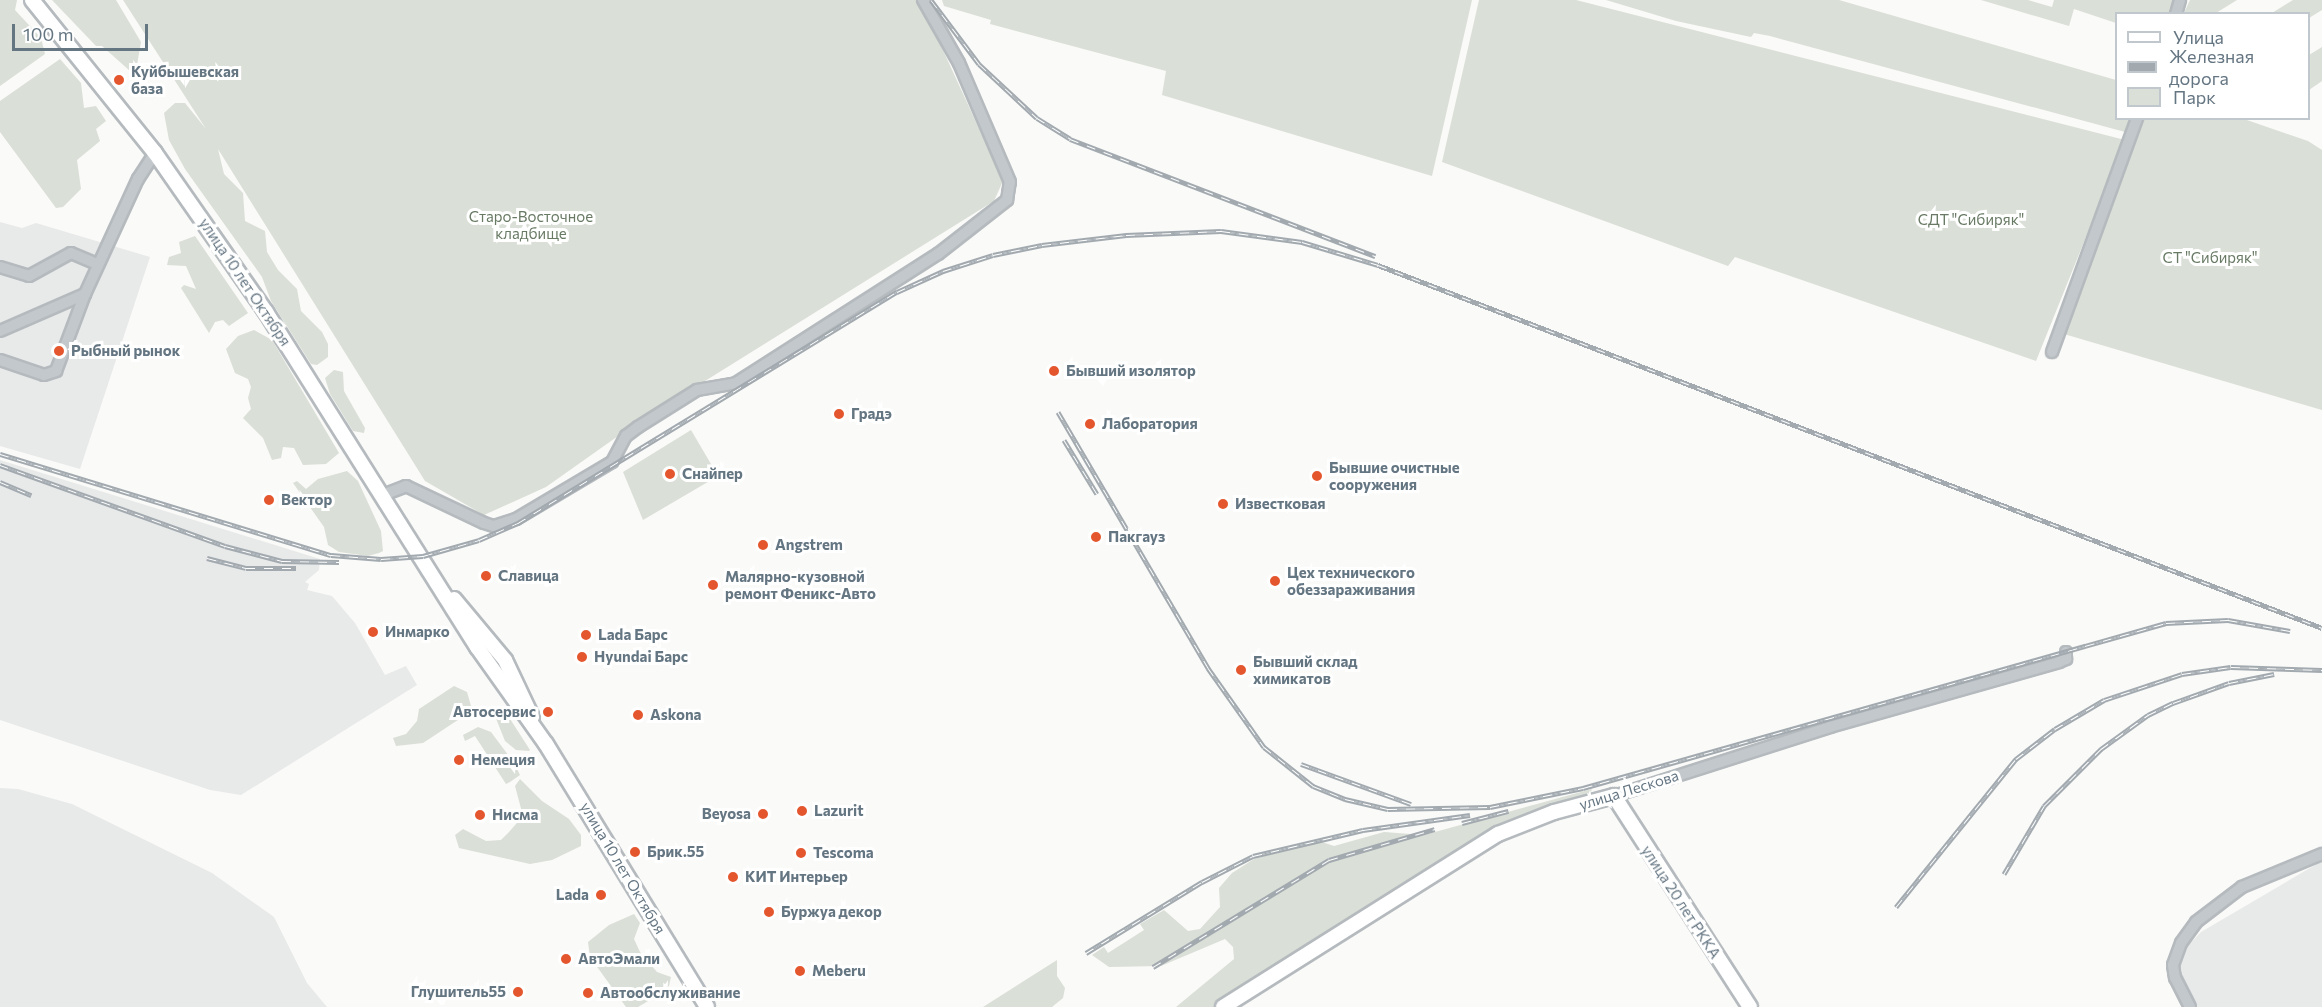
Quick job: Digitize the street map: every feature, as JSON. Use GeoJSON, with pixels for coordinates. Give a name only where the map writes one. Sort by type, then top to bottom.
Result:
{"type":"FeatureCollection","features":[{"type":"Feature","properties":{"kind":"main road","name":"улица 10 лет Октября"},"geometry":{"type":"LineString","coordinates":[[32,0],[155,153],[266,312],[437,580],[480,626],[505,660],[537,730],[707,1007]]}},
{"type":"Feature","properties":{"kind":"main road","name":"улица Лескова"},"geometry":{"type":"LineString","coordinates":[[1223,1007],[1498,834],[1554,812],[1614,796]]}},
{"type":"Feature","properties":{"kind":"main road","name":"улица 20 лет РККА"},"geometry":{"type":"LineString","coordinates":[[1614,796],[1750,1007]]}},
{"type":"Feature","properties":{"kind":"street"},"geometry":{"type":"LineString","coordinates":[[383,495],[406,486],[484,523],[494,526],[516,519],[612,462],[626,436],[638,427],[697,390],[736,383],[938,254],[1007,200],[1010,182],[959,63],[923,0]]}},
{"type":"Feature","properties":{"kind":"street"},"geometry":{"type":"LineString","coordinates":[[2052,352],[2137,120]]}},
{"type":"Feature","properties":{"kind":"street"},"geometry":{"type":"LineString","coordinates":[[0,360],[44,375],[56,371],[97,264],[138,178],[155,153]]}},
{"type":"Feature","properties":{"kind":"street"},"geometry":{"type":"LineString","coordinates":[[0,267],[29,276],[71,253],[97,264]]}},
{"type":"Feature","properties":{"kind":"street"},"geometry":{"type":"LineString","coordinates":[[0,331],[85,294]]}},
{"type":"Feature","properties":{"kind":"street","name":"улица Лескова"},"geometry":{"type":"LineString","coordinates":[[1614,796],[1830,727],[2058,662],[2066,659],[2066,652]]}},
{"type":"Feature","properties":{"kind":"street"},"geometry":{"type":"LineString","coordinates":[[2190,1007],[2175,978],[2173,965],[2181,943],[2196,922],[2242,887],[2322,854]]}},
{"type":"Feature","properties":{"kind":"shaded area","name":"Рыбный рынок"},"geometry":{"type":"Polygon","coordinates":[[[0,222],[22,228],[36,223],[150,257],[80,469],[0,446],[0,222]]]}},
{"type":"Feature","properties":{"kind":"shaded area"},"geometry":{"type":"Polygon","coordinates":[[[0,460],[320,559],[319,570],[305,582],[309,584],[307,590],[332,596],[355,623],[385,675],[406,666],[417,685],[241,795],[210,790],[0,720],[0,460]]]}},
{"type":"Feature","properties":{"kind":"shaded area"},"geometry":{"type":"Polygon","coordinates":[[[0,788],[18,789],[72,804],[212,873],[274,917],[307,983],[327,1007],[0,1007],[0,788]]]}},
{"type":"Feature","properties":{"kind":"shaded area"},"geometry":{"type":"Polygon","coordinates":[[[2322,861],[2322,1007],[2194,1007],[2179,978],[2177,968],[2182,952],[2201,932],[2322,861]]]}},
{"type":"Feature","properties":{"kind":"green space"},"geometry":{"type":"Polygon","coordinates":[[[0,0],[17,0],[15,10],[41,38],[45,54],[0,86],[0,0]]]}},
{"type":"Feature","properties":{"kind":"green space"},"geometry":{"type":"Polygon","coordinates":[[[52,0],[116,0],[141,42],[137,65],[130,71],[102,46],[96,46],[52,0]]]}},
{"type":"Feature","properties":{"kind":"green space","name":"Старо-Восточное кладбище"},"geometry":{"type":"Polygon","coordinates":[[[123,0],[920,0],[1003,181],[994,201],[628,429],[546,487],[484,515],[425,481],[218,149],[224,174],[243,193],[245,221],[265,231],[267,252],[278,270],[297,289],[301,311],[322,332],[328,344],[328,357],[317,365],[311,364],[271,301],[262,277],[185,169],[169,140],[164,113],[175,103],[185,103],[206,129],[123,0]]]}},
{"type":"Feature","properties":{"kind":"green space"},"geometry":{"type":"Polygon","coordinates":[[[942,0],[1472,0],[1432,176],[1162,95],[1166,71],[990,24],[991,20],[944,6],[942,0]]]}},
{"type":"Feature","properties":{"kind":"green space","name":"СДТ \"Сибиряк\""},"geometry":{"type":"Polygon","coordinates":[[[1479,0],[1576,0],[2125,140],[2036,361],[1735,257],[1728,266],[1442,162],[1479,0]]]}},
{"type":"Feature","properties":{"kind":"green space"},"geometry":{"type":"Polygon","coordinates":[[[1606,0],[1839,0],[2115,80],[2115,120],[2129,120],[2125,132],[1770,36],[1754,33],[1751,37],[1676,21],[1606,0]]]}},
{"type":"Feature","properties":{"kind":"green space"},"geometry":{"type":"Polygon","coordinates":[[[1981,0],[2028,0],[2052,7],[2054,0],[2177,0],[2172,12],[2115,12],[2115,23],[2074,9],[2069,26],[1981,0]]]}},
{"type":"Feature","properties":{"kind":"green space"},"geometry":{"type":"Polygon","coordinates":[[[2190,0],[2237,0],[2218,12],[2184,12],[2190,0]]]}},
{"type":"Feature","properties":{"kind":"green space"},"geometry":{"type":"Polygon","coordinates":[[[2293,0],[2322,0],[2322,10],[2310,17],[2310,12],[2274,12],[2293,0]]]}},
{"type":"Feature","properties":{"kind":"green space"},"geometry":{"type":"Polygon","coordinates":[[[2322,47],[2322,81],[2310,89],[2310,54],[2322,47]]]}},
{"type":"Feature","properties":{"kind":"green space"},"geometry":{"type":"Polygon","coordinates":[[[60,59],[81,83],[84,108],[96,106],[106,121],[96,129],[100,141],[77,160],[81,189],[63,207],[56,208],[0,132],[0,101],[60,59]]]}},
{"type":"Feature","properties":{"kind":"green space","name":"СТ \"Сибиряк\""},"geometry":{"type":"Polygon","coordinates":[[[2143,120],[2247,120],[2308,141],[2322,150],[2322,410],[2064,334],[2143,120]]]}},
{"type":"Feature","properties":{"kind":"green space"},"geometry":{"type":"Polygon","coordinates":[[[195,236],[248,313],[229,326],[223,320],[215,322],[209,333],[181,288],[184,285],[196,289],[186,266],[167,265],[169,257],[181,253],[179,242],[195,236]]]}},
{"type":"Feature","properties":{"kind":"green space"},"geometry":{"type":"Polygon","coordinates":[[[254,330],[272,340],[339,453],[326,464],[303,465],[294,448],[283,447],[281,458],[272,460],[263,438],[243,418],[251,409],[248,398],[251,387],[248,379],[235,373],[226,349],[238,336],[254,330]]]}},
{"type":"Feature","properties":{"kind":"green space"},"geometry":{"type":"Polygon","coordinates":[[[334,370],[343,372],[344,391],[365,428],[364,433],[353,431],[330,394],[325,378],[334,370]]]}},
{"type":"Feature","properties":{"kind":"green space","name":"Снайпер"},"geometry":{"type":"Polygon","coordinates":[[[691,430],[718,476],[643,520],[623,472],[691,430]]]}},
{"type":"Feature","properties":{"kind":"green space"},"geometry":{"type":"Polygon","coordinates":[[[347,471],[358,481],[381,531],[383,551],[379,553],[368,556],[339,552],[328,545],[324,527],[293,483],[297,481],[306,489],[318,479],[347,471]]]}},
{"type":"Feature","properties":{"kind":"green space"},"geometry":{"type":"Polygon","coordinates":[[[454,686],[467,692],[471,706],[467,714],[423,743],[396,746],[393,738],[406,734],[417,721],[419,709],[454,686]]]}},
{"type":"Feature","properties":{"kind":"green space"},"geometry":{"type":"Polygon","coordinates":[[[505,711],[529,751],[516,750],[505,741],[495,716],[505,711]]]}},
{"type":"Feature","properties":{"kind":"green space"},"geometry":{"type":"Polygon","coordinates":[[[478,727],[491,732],[520,775],[506,784],[475,736],[465,741],[463,735],[478,727]]]}},
{"type":"Feature","properties":{"kind":"green space"},"geometry":{"type":"Polygon","coordinates":[[[520,779],[542,801],[569,819],[581,835],[581,846],[552,860],[530,864],[459,848],[455,835],[463,829],[486,841],[501,840],[509,832],[523,816],[515,786],[520,779]]]}},
{"type":"Feature","properties":{"kind":"green space"},"geometry":{"type":"Polygon","coordinates":[[[1592,789],[1589,797],[1545,812],[1215,1007],[1176,1007],[1234,959],[1233,947],[1225,939],[1161,966],[1109,967],[1092,955],[1104,947],[1108,953],[1144,930],[1140,924],[1164,910],[1188,931],[1200,929],[1220,907],[1219,888],[1232,873],[1254,859],[1319,841],[1334,846],[1384,832],[1424,835],[1592,789]]]}},
{"type":"Feature","properties":{"kind":"green space"},"geometry":{"type":"Polygon","coordinates":[[[634,914],[640,923],[634,939],[640,952],[657,972],[671,977],[669,986],[660,994],[638,1007],[626,1007],[590,957],[588,942],[609,925],[634,914]]]}},
{"type":"Feature","properties":{"kind":"green space"},"geometry":{"type":"Polygon","coordinates":[[[1057,960],[1057,976],[1065,988],[1063,998],[1052,1007],[983,1007],[1057,960]]]}},
{"type":"Feature","properties":{"kind":"railway"},"geometry":{"type":"LineString","coordinates":[[931,0],[979,64],[1037,118],[1070,139],[1375,256]]}},
{"type":"Feature","properties":{"kind":"railway"},"geometry":{"type":"LineString","coordinates":[[0,454],[331,555],[381,559],[423,556],[479,540],[518,523],[897,292],[943,271],[993,255],[1042,245],[1126,235],[1221,231],[1302,242],[1378,265],[2322,628]]}},
{"type":"Feature","properties":{"kind":"railway"},"geometry":{"type":"LineString","coordinates":[[1058,412],[1208,668],[1264,747],[1313,786],[1345,799],[1388,809],[1490,807],[1583,788],[2166,623],[2228,620],[2290,631]]}},
{"type":"Feature","properties":{"kind":"railway"},"geometry":{"type":"LineString","coordinates":[[1064,440],[1097,494]]}},
{"type":"Feature","properties":{"kind":"railway"},"geometry":{"type":"LineString","coordinates":[[0,465],[225,546],[282,561],[339,562]]}},
{"type":"Feature","properties":{"kind":"railway"},"geometry":{"type":"LineString","coordinates":[[0,482],[31,495]]}},
{"type":"Feature","properties":{"kind":"railway"},"geometry":{"type":"LineString","coordinates":[[207,558],[246,568],[296,568]]}},
{"type":"Feature","properties":{"kind":"railway"},"geometry":{"type":"LineString","coordinates":[[1896,907],[2016,759],[2055,729],[2104,700],[2182,674],[2231,667],[2322,670]]}},
{"type":"Feature","properties":{"kind":"railway"},"geometry":{"type":"LineString","coordinates":[[2004,874],[2044,806],[2101,749],[2148,715],[2173,703],[2229,683],[2274,674]]}},
{"type":"Feature","properties":{"kind":"railway"},"geometry":{"type":"LineString","coordinates":[[1301,764],[1411,804]]}},
{"type":"Feature","properties":{"kind":"railway"},"geometry":{"type":"LineString","coordinates":[[1462,823],[1508,811]]}},
{"type":"Feature","properties":{"kind":"railway"},"geometry":{"type":"LineString","coordinates":[[1086,953],[1202,882],[1253,856],[1363,830],[1470,815]]}},
{"type":"Feature","properties":{"kind":"railway"},"geometry":{"type":"LineString","coordinates":[[1153,967],[1329,860],[1435,829]]}},
{"type":"Feature","properties":{"kind":"place","name":"Куйбышевская база"},"geometry":{"type":"Point","coordinates":[119,80]}},
{"type":"Feature","properties":{"kind":"place","name":"Рыбный рынок"},"geometry":{"type":"Point","coordinates":[59,351]}},
{"type":"Feature","properties":{"kind":"place","name":"Бывший изолятор"},"geometry":{"type":"Point","coordinates":[1054,371]}},
{"type":"Feature","properties":{"kind":"place","name":"Градэ"},"geometry":{"type":"Point","coordinates":[839,414]}},
{"type":"Feature","properties":{"kind":"place","name":"Лаборатория"},"geometry":{"type":"Point","coordinates":[1090,424]}},
{"type":"Feature","properties":{"kind":"place","name":"Снайпер"},"geometry":{"type":"Point","coordinates":[670,474]}},
{"type":"Feature","properties":{"kind":"place","name":"Бывшие очистные сооружения"},"geometry":{"type":"Point","coordinates":[1317,476]}},
{"type":"Feature","properties":{"kind":"place","name":"Вектор"},"geometry":{"type":"Point","coordinates":[269,500]}},
{"type":"Feature","properties":{"kind":"place","name":"Известковая"},"geometry":{"type":"Point","coordinates":[1223,504]}},
{"type":"Feature","properties":{"kind":"place","name":"Пакгауз"},"geometry":{"type":"Point","coordinates":[1096,537]}},
{"type":"Feature","properties":{"kind":"place","name":"Angstrem"},"geometry":{"type":"Point","coordinates":[763,545]}},
{"type":"Feature","properties":{"kind":"place","name":"Славица"},"geometry":{"type":"Point","coordinates":[486,576]}},
{"type":"Feature","properties":{"kind":"place","name":"Цех технического обеззараживания"},"geometry":{"type":"Point","coordinates":[1275,581]}},
{"type":"Feature","properties":{"kind":"place","name":"Малярно-кузовной ремонт Феникс-Авто"},"geometry":{"type":"Point","coordinates":[713,585]}},
{"type":"Feature","properties":{"kind":"place","name":"Инмарко"},"geometry":{"type":"Point","coordinates":[373,632]}},
{"type":"Feature","properties":{"kind":"place","name":"Lada Барс"},"geometry":{"type":"Point","coordinates":[586,635]}},
{"type":"Feature","properties":{"kind":"place","name":"Hyundai Барс"},"geometry":{"type":"Point","coordinates":[582,657]}},
{"type":"Feature","properties":{"kind":"place","name":"Бывший склад химикатов"},"geometry":{"type":"Point","coordinates":[1241,670]}},
{"type":"Feature","properties":{"kind":"place","name":"Автосервис"},"geometry":{"type":"Point","coordinates":[548,712]}},
{"type":"Feature","properties":{"kind":"place","name":"Askona"},"geometry":{"type":"Point","coordinates":[638,715]}},
{"type":"Feature","properties":{"kind":"place","name":"Немеция"},"geometry":{"type":"Point","coordinates":[459,760]}},
{"type":"Feature","properties":{"kind":"place","name":"Lazurit"},"geometry":{"type":"Point","coordinates":[802,811]}},
{"type":"Feature","properties":{"kind":"place","name":"Beyosa"},"geometry":{"type":"Point","coordinates":[763,814]}},
{"type":"Feature","properties":{"kind":"place","name":"Нисма"},"geometry":{"type":"Point","coordinates":[480,815]}},
{"type":"Feature","properties":{"kind":"place","name":"Брик.55"},"geometry":{"type":"Point","coordinates":[635,852]}},
{"type":"Feature","properties":{"kind":"place","name":"Tescoma"},"geometry":{"type":"Point","coordinates":[801,853]}},
{"type":"Feature","properties":{"kind":"place","name":"КИТ Интерьер"},"geometry":{"type":"Point","coordinates":[733,877]}},
{"type":"Feature","properties":{"kind":"place","name":"Lada"},"geometry":{"type":"Point","coordinates":[601,895]}},
{"type":"Feature","properties":{"kind":"place","name":"Буржуа декор"},"geometry":{"type":"Point","coordinates":[769,912]}},
{"type":"Feature","properties":{"kind":"place","name":"АвтоЭмали"},"geometry":{"type":"Point","coordinates":[566,959]}},
{"type":"Feature","properties":{"kind":"place","name":"Meberu"},"geometry":{"type":"Point","coordinates":[800,971]}},
{"type":"Feature","properties":{"kind":"place","name":"Глушитель55"},"geometry":{"type":"Point","coordinates":[518,992]}},
{"type":"Feature","properties":{"kind":"place","name":"Автообслуживание"},"geometry":{"type":"Point","coordinates":[588,993]}}]}
